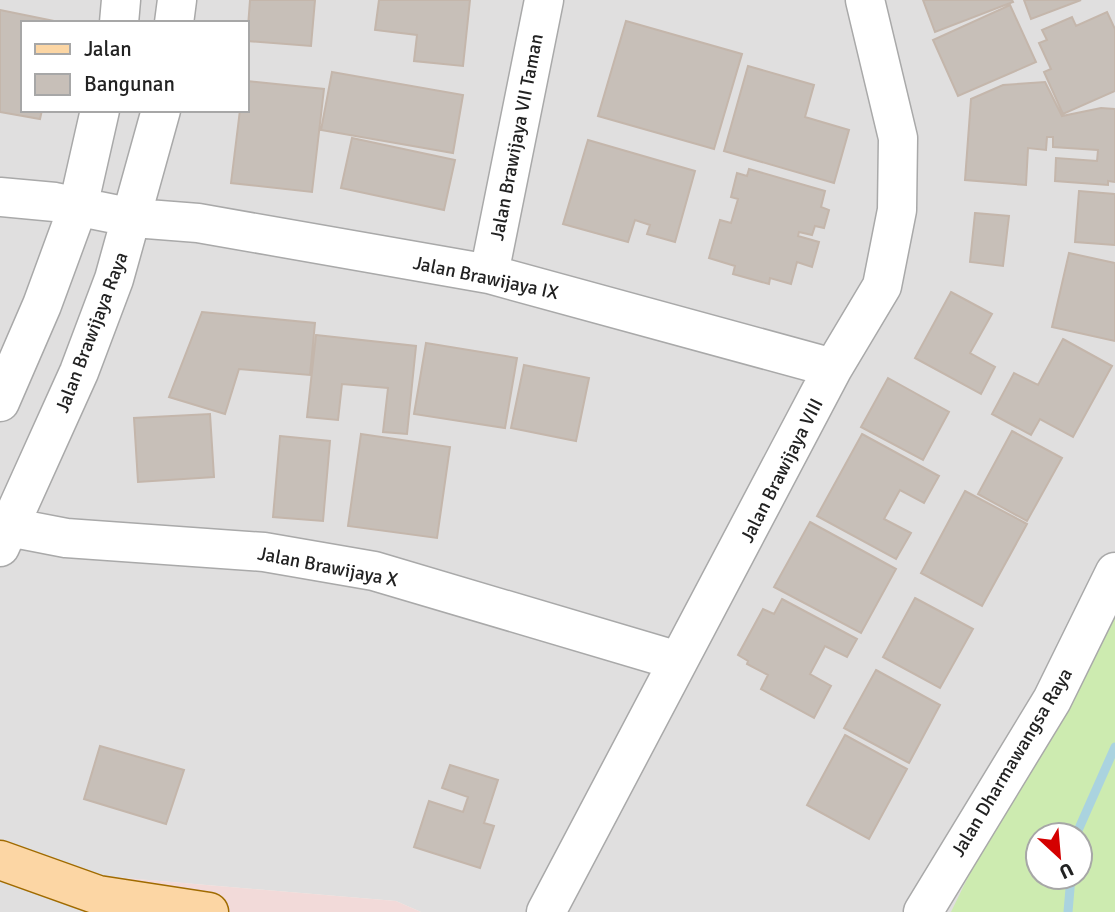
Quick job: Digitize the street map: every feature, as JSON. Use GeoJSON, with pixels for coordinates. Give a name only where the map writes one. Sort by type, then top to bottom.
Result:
{"type":"FeatureCollection","features":[{"type":"Feature","properties":{"kind":"main road"},"geometry":{"type":"LineString","coordinates":[[0,860],[98,895],[209,912]]}},
{"type":"Feature","properties":{"kind":"street"},"geometry":{"type":"LineString","coordinates":[[119,21],[121,0]]}},
{"type":"Feature","properties":{"kind":"street"},"geometry":{"type":"LineString","coordinates":[[174,21],[177,0]]}},
{"type":"Feature","properties":{"kind":"street","name":"Jalan Brawijaya VII Taman"},"geometry":{"type":"LineString","coordinates":[[489,274],[544,0]]}},
{"type":"Feature","properties":{"kind":"street","name":"Jalan Brawijaya VIII"},"geometry":{"type":"LineString","coordinates":[[546,912],[833,368],[882,286],[897,210],[898,138],[865,0]]}},
{"type":"Feature","properties":{"kind":"street"},"geometry":{"type":"LineString","coordinates":[[0,402],[42,304],[78,207],[100,112]]}},
{"type":"Feature","properties":{"kind":"street","name":"Jalan Brawijaya Raya"},"geometry":{"type":"LineString","coordinates":[[4,537],[79,372],[134,218],[160,112]]}},
{"type":"Feature","properties":{"kind":"street","name":"Jalan Brawijaya IX"},"geometry":{"type":"LineString","coordinates":[[0,197],[78,207],[134,218],[198,223],[489,274],[833,368]]}},
{"type":"Feature","properties":{"kind":"street","name":"Jalan Brawijaya X"},"geometry":{"type":"LineString","coordinates":[[4,537],[66,538],[264,552],[374,571],[678,661]]}},
{"type":"Feature","properties":{"kind":"street","name":"Jalan Dharmawangsa Raya"},"geometry":{"type":"LineString","coordinates":[[923,912],[1052,700],[1115,572]]}},
{"type":"Feature","properties":{"kind":"shaded area"},"geometry":{"type":"Polygon","coordinates":[[[0,0],[1115,0],[1115,912],[421,912],[396,901],[113,877],[112,912],[0,912],[0,0]]]}},
{"type":"Feature","properties":{"kind":"shaded area"},"geometry":{"type":"Polygon","coordinates":[[[113,877],[396,901],[421,912],[112,912],[113,877]]]}},
{"type":"Feature","properties":{"kind":"green space"},"geometry":{"type":"Polygon","coordinates":[[[1115,574],[1115,912],[951,912],[1115,574]]]}},
{"type":"Feature","properties":{"kind":"building"},"geometry":{"type":"Polygon","coordinates":[[[250,0],[315,0],[311,46],[248,41],[250,0]]]}},
{"type":"Feature","properties":{"kind":"building"},"geometry":{"type":"Polygon","coordinates":[[[379,0],[470,0],[463,66],[414,61],[417,35],[375,30],[379,0]]]}},
{"type":"Feature","properties":{"kind":"building"},"geometry":{"type":"Polygon","coordinates":[[[923,0],[1012,0],[1013,2],[935,32],[923,0]]]}},
{"type":"Feature","properties":{"kind":"building"},"geometry":{"type":"Polygon","coordinates":[[[1024,0],[1081,0],[1031,19],[1024,0]]]}},
{"type":"Feature","properties":{"kind":"building"},"geometry":{"type":"Polygon","coordinates":[[[1010,5],[1036,62],[958,96],[933,40],[1010,5]]]}},
{"type":"Feature","properties":{"kind":"building"},"geometry":{"type":"Polygon","coordinates":[[[0,10],[54,21],[21,21],[21,112],[42,112],[40,119],[0,112],[0,10]]]}},
{"type":"Feature","properties":{"kind":"building"},"geometry":{"type":"Polygon","coordinates":[[[1107,12],[1115,29],[1115,91],[1063,114],[1044,72],[1051,69],[1039,43],[1047,40],[1042,30],[1072,17],[1076,26],[1107,12]]]}},
{"type":"Feature","properties":{"kind":"building"},"geometry":{"type":"Polygon","coordinates":[[[626,21],[742,54],[714,149],[598,116],[626,21]]]}},
{"type":"Feature","properties":{"kind":"building"},"geometry":{"type":"Polygon","coordinates":[[[748,66],[814,85],[805,117],[849,130],[834,183],[724,151],[748,66]]]}},
{"type":"Feature","properties":{"kind":"building"},"geometry":{"type":"Polygon","coordinates":[[[332,72],[463,95],[453,153],[321,130],[332,72]]]}},
{"type":"Feature","properties":{"kind":"building"},"geometry":{"type":"Polygon","coordinates":[[[248,81],[324,89],[312,192],[231,183],[240,112],[248,112],[248,81]]]}},
{"type":"Feature","properties":{"kind":"building"},"geometry":{"type":"Polygon","coordinates":[[[1045,82],[1062,116],[1101,108],[1115,109],[1115,182],[1108,181],[1108,185],[1055,181],[1056,158],[1097,161],[1098,150],[1053,147],[1053,137],[1047,137],[1046,150],[1028,148],[1026,185],[965,180],[971,99],[1003,85],[1045,82]]]}},
{"type":"Feature","properties":{"kind":"building"},"geometry":{"type":"Polygon","coordinates":[[[352,138],[455,160],[444,210],[341,188],[352,138]]]}},
{"type":"Feature","properties":{"kind":"building"},"geometry":{"type":"Polygon","coordinates":[[[588,140],[695,171],[675,242],[647,234],[650,225],[635,220],[628,242],[563,224],[588,140]]]}},
{"type":"Feature","properties":{"kind":"building"},"geometry":{"type":"Polygon","coordinates":[[[749,169],[825,191],[821,207],[829,210],[824,228],[815,226],[812,235],[799,232],[798,236],[819,242],[812,267],[797,262],[791,284],[770,278],[769,284],[733,274],[735,266],[709,258],[720,220],[731,223],[738,199],[731,197],[737,173],[747,176],[749,169]]]}},
{"type":"Feature","properties":{"kind":"building"},"geometry":{"type":"Polygon","coordinates":[[[1079,191],[1115,194],[1115,245],[1075,242],[1079,191]]]}},
{"type":"Feature","properties":{"kind":"building"},"geometry":{"type":"Polygon","coordinates":[[[975,213],[1009,216],[1003,266],[970,262],[975,213]]]}},
{"type":"Feature","properties":{"kind":"building"},"geometry":{"type":"Polygon","coordinates":[[[1069,253],[1115,263],[1115,341],[1052,327],[1069,253]]]}},
{"type":"Feature","properties":{"kind":"building"},"geometry":{"type":"Polygon","coordinates":[[[951,292],[992,314],[970,353],[995,367],[981,394],[915,358],[951,292]]]}},
{"type":"Feature","properties":{"kind":"building"},"geometry":{"type":"Polygon","coordinates":[[[202,312],[315,323],[310,375],[239,369],[225,414],[169,397],[202,312]]]}},
{"type":"Feature","properties":{"kind":"building"},"geometry":{"type":"Polygon","coordinates":[[[316,335],[416,346],[407,434],[383,432],[388,388],[342,384],[338,420],[307,417],[316,335]]]}},
{"type":"Feature","properties":{"kind":"building"},"geometry":{"type":"Polygon","coordinates":[[[1063,339],[1112,366],[1073,437],[1040,419],[1031,435],[992,414],[1014,373],[1038,385],[1063,339]]]}},
{"type":"Feature","properties":{"kind":"building"},"geometry":{"type":"Polygon","coordinates":[[[426,343],[517,358],[505,428],[414,414],[426,343]]]}},
{"type":"Feature","properties":{"kind":"building"},"geometry":{"type":"Polygon","coordinates":[[[524,365],[589,378],[576,441],[511,428],[524,365]]]}},
{"type":"Feature","properties":{"kind":"building"},"geometry":{"type":"Polygon","coordinates":[[[888,378],[949,412],[923,460],[861,427],[888,378]]]}},
{"type":"Feature","properties":{"kind":"building"},"geometry":{"type":"Polygon","coordinates":[[[210,414],[214,477],[138,482],[134,418],[210,414]]]}},
{"type":"Feature","properties":{"kind":"building"},"geometry":{"type":"Polygon","coordinates":[[[1012,431],[1062,458],[1027,521],[978,494],[1012,431]]]}},
{"type":"Feature","properties":{"kind":"building"},"geometry":{"type":"Polygon","coordinates":[[[361,434],[450,447],[437,538],[348,526],[361,434]]]}},
{"type":"Feature","properties":{"kind":"building"},"geometry":{"type":"Polygon","coordinates":[[[862,434],[939,476],[924,503],[900,490],[884,519],[911,533],[896,559],[817,516],[862,434]]]}},
{"type":"Feature","properties":{"kind":"building"},"geometry":{"type":"Polygon","coordinates":[[[280,436],[330,441],[323,521],[273,517],[280,436]]]}},
{"type":"Feature","properties":{"kind":"building"},"geometry":{"type":"Polygon","coordinates":[[[965,491],[1027,524],[982,606],[921,573],[965,491]]]}},
{"type":"Feature","properties":{"kind":"building"},"geometry":{"type":"Polygon","coordinates":[[[810,522],[896,569],[861,633],[774,587],[810,522]]]}},
{"type":"Feature","properties":{"kind":"building"},"geometry":{"type":"Polygon","coordinates":[[[915,598],[973,629],[940,688],[883,657],[915,598]]]}},
{"type":"Feature","properties":{"kind":"building"},"geometry":{"type":"Polygon","coordinates":[[[782,599],[857,639],[847,657],[825,646],[810,674],[831,686],[814,718],[761,689],[768,675],[747,664],[748,661],[738,655],[763,609],[774,614],[782,599]]]}},
{"type":"Feature","properties":{"kind":"building"},"geometry":{"type":"Polygon","coordinates":[[[876,670],[940,705],[909,763],[844,728],[876,670]]]}},
{"type":"Feature","properties":{"kind":"building"},"geometry":{"type":"Polygon","coordinates":[[[845,735],[907,769],[869,839],[807,805],[845,735]]]}},
{"type":"Feature","properties":{"kind":"building"},"geometry":{"type":"Polygon","coordinates":[[[100,746],[184,770],[166,824],[84,799],[100,746]]]}},
{"type":"Feature","properties":{"kind":"building"},"geometry":{"type":"Polygon","coordinates":[[[450,765],[498,780],[484,823],[494,826],[480,868],[414,847],[429,801],[463,812],[468,797],[442,788],[450,765]]]}},
{"type":"Feature","properties":{"kind":"waterway"},"geometry":{"type":"LineString","coordinates":[[1082,821],[1115,747]]}},
{"type":"Feature","properties":{"kind":"waterway"},"geometry":{"type":"LineString","coordinates":[[1068,912],[1070,891]]}}]}
